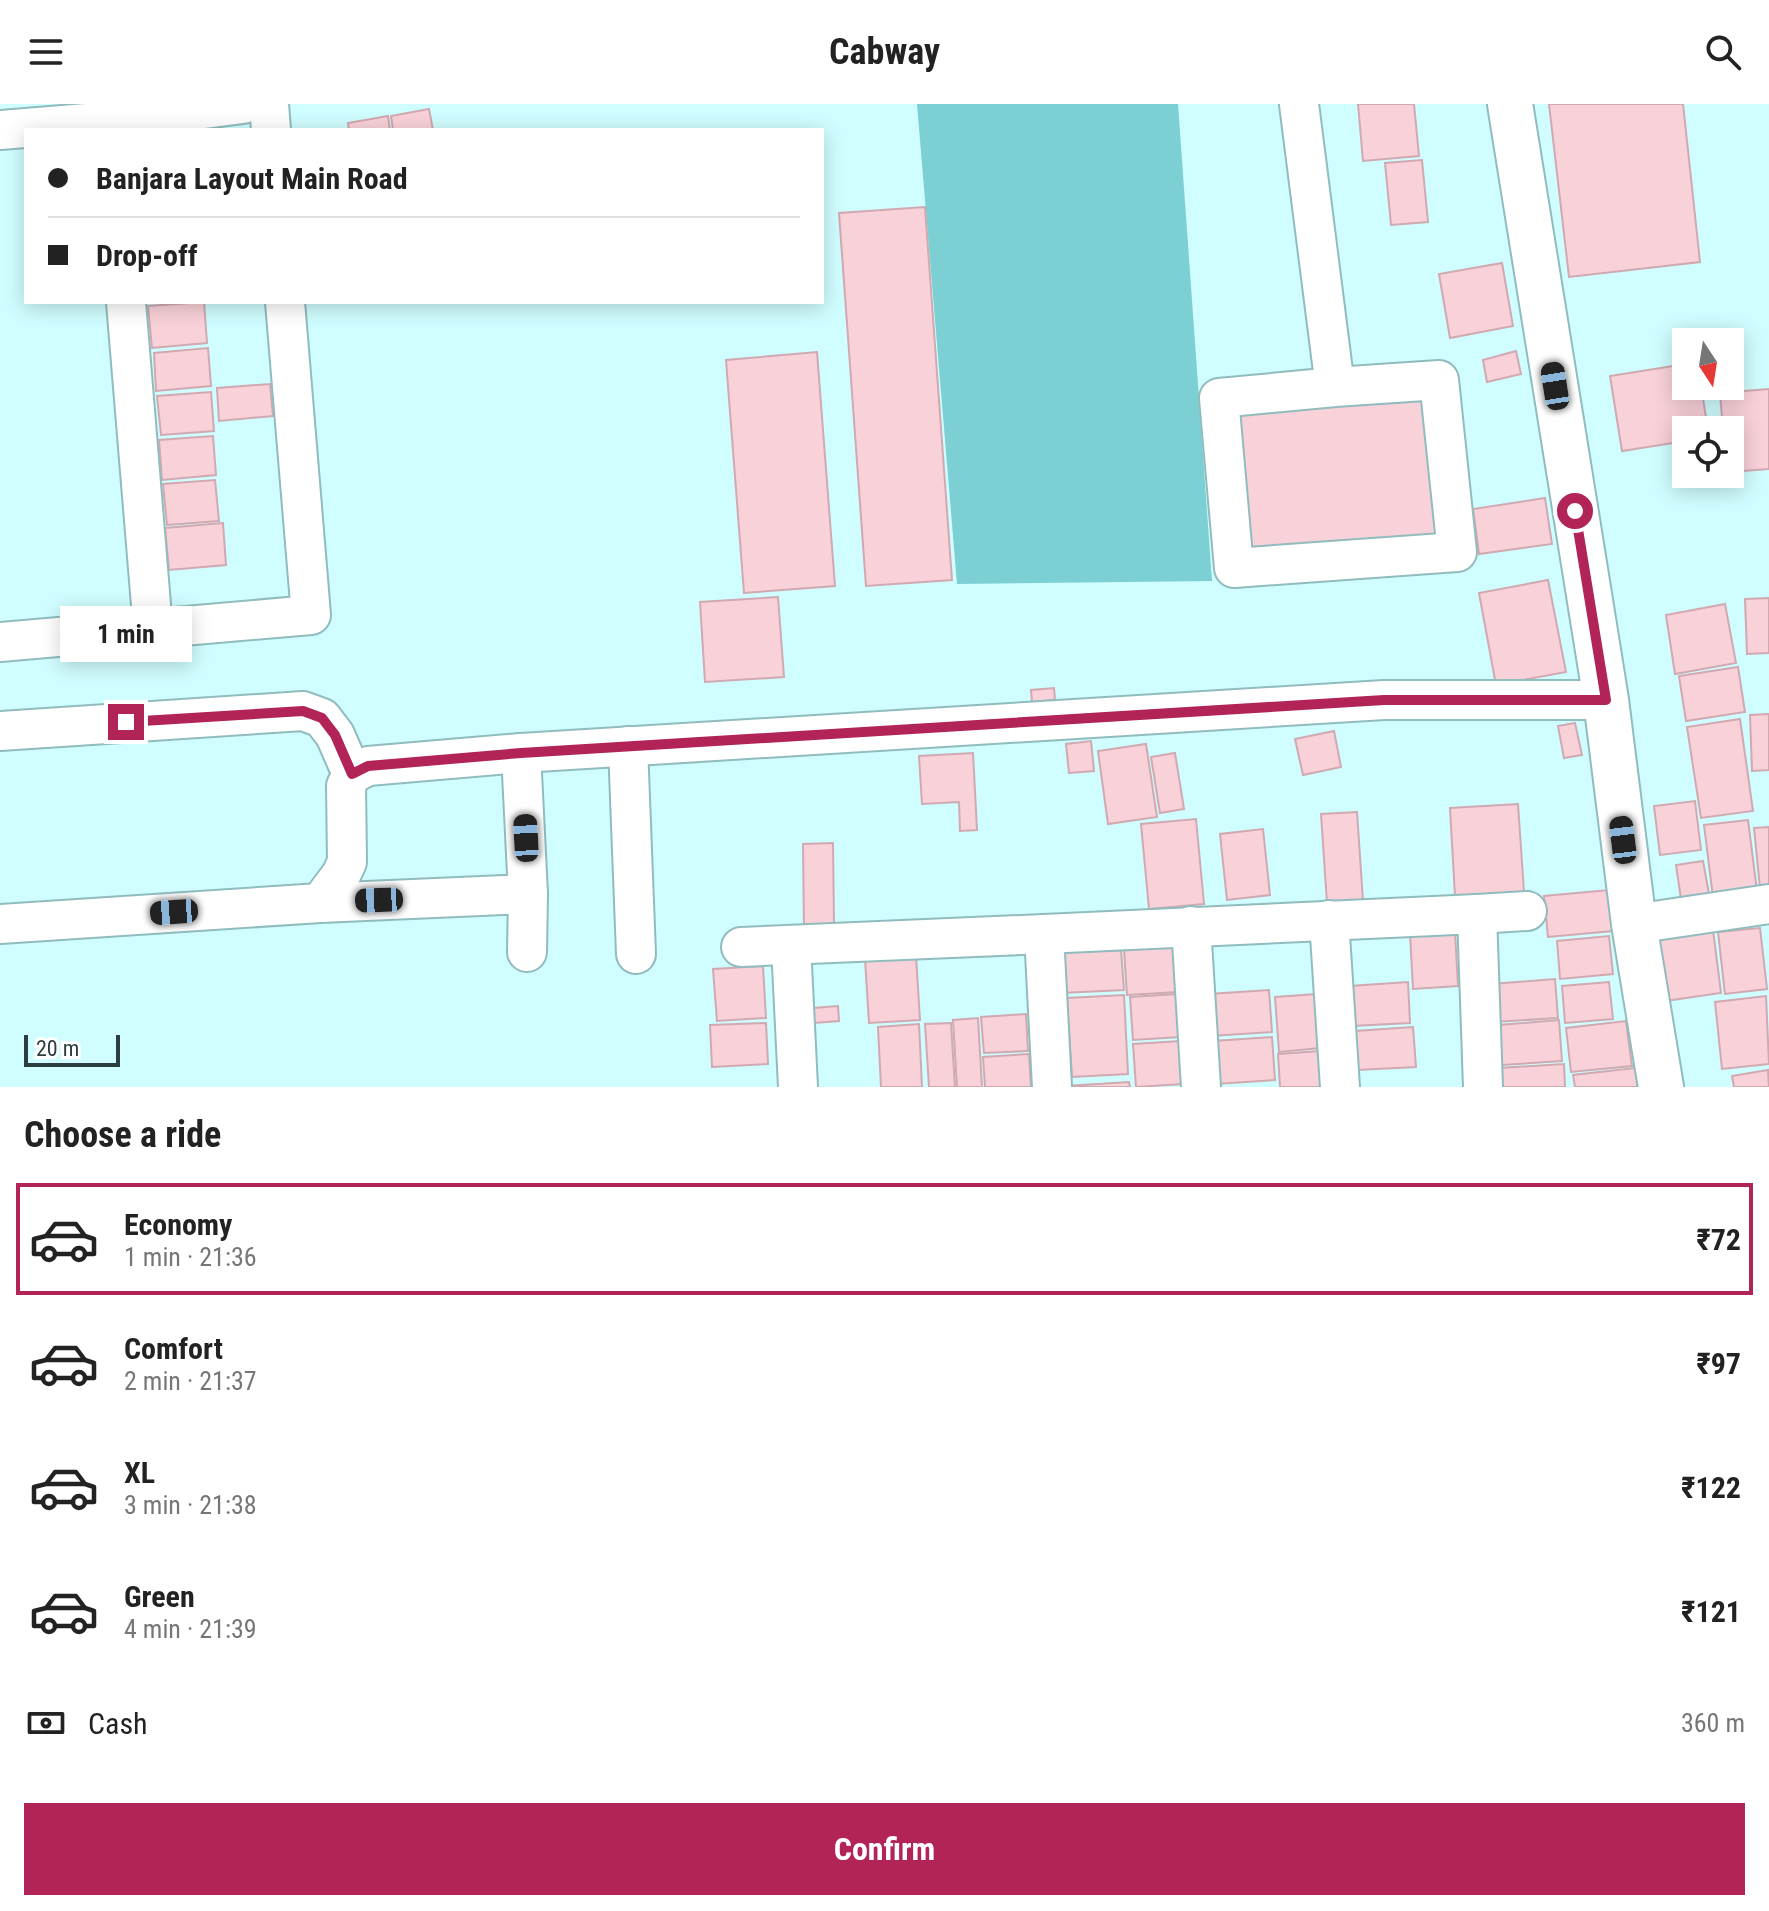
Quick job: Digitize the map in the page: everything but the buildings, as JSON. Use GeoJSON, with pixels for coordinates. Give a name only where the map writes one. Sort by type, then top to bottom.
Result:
{"type":"FeatureCollection","features":[{"type":"Feature","properties":{"kind":"street"},"geometry":{"type":"LineString","coordinates":[[0,130],[243,104]]}},
{"type":"Feature","properties":{"kind":"street"},"geometry":{"type":"LineString","coordinates":[[269,104],[271,128]]}},
{"type":"Feature","properties":{"kind":"street"},"geometry":{"type":"LineString","coordinates":[[1299,104],[1335,387]]}},
{"type":"Feature","properties":{"kind":"street"},"geometry":{"type":"LineString","coordinates":[[1510,104],[1606,700],[1634,924],[1661,1087]]}},
{"type":"Feature","properties":{"kind":"street"},"geometry":{"type":"LineString","coordinates":[[126,304],[153,629]]}},
{"type":"Feature","properties":{"kind":"street"},"geometry":{"type":"LineString","coordinates":[[0,642],[311,615],[285,304]]}},
{"type":"Feature","properties":{"kind":"street"},"geometry":{"type":"LineString","coordinates":[[1439,380],[1457,552],[1234,568],[1219,398],[1335,387],[1439,380]]}},
{"type":"Feature","properties":{"kind":"street"},"geometry":{"type":"LineString","coordinates":[[320,903],[347,862],[346,786],[352,774],[368,766],[628,746],[1384,700],[1606,700]]}},
{"type":"Feature","properties":{"kind":"street"},"geometry":{"type":"LineString","coordinates":[[0,731],[303,711],[322,718],[335,735],[352,774]]}},
{"type":"Feature","properties":{"kind":"street"},"geometry":{"type":"LineString","coordinates":[[628,746],[636,954]]}},
{"type":"Feature","properties":{"kind":"street"},"geometry":{"type":"LineString","coordinates":[[521,753],[528,894],[527,952]]}},
{"type":"Feature","properties":{"kind":"street"},"geometry":{"type":"LineString","coordinates":[[0,924],[320,903],[528,894]]}},
{"type":"Feature","properties":{"kind":"street"},"geometry":{"type":"LineString","coordinates":[[1634,924],[1769,904]]}},
{"type":"Feature","properties":{"kind":"street"},"geometry":{"type":"LineString","coordinates":[[741,947],[1527,911]]}},
{"type":"Feature","properties":{"kind":"street"},"geometry":{"type":"LineString","coordinates":[[1477,914],[1483,1087]]}},
{"type":"Feature","properties":{"kind":"street"},"geometry":{"type":"LineString","coordinates":[[1329,920],[1340,1087]]}},
{"type":"Feature","properties":{"kind":"street"},"geometry":{"type":"LineString","coordinates":[[1191,926],[1201,1087]]}},
{"type":"Feature","properties":{"kind":"street"},"geometry":{"type":"LineString","coordinates":[[1044,934],[1052,1087]]}},
{"type":"Feature","properties":{"kind":"street"},"geometry":{"type":"LineString","coordinates":[[791,945],[798,1087]]}},
{"type":"Feature","properties":{"kind":"shaded area"},"geometry":{"type":"Polygon","coordinates":[[[917,104],[1178,104],[1212,581],[957,584],[917,104]]]}},
{"type":"Feature","properties":{"kind":"route"},"geometry":{"type":"LineString","coordinates":[[126,722],[303,711],[322,718],[335,735],[352,774],[368,766],[480,755],[1129,715],[1384,700],[1606,700],[1575,511]]}}]}
